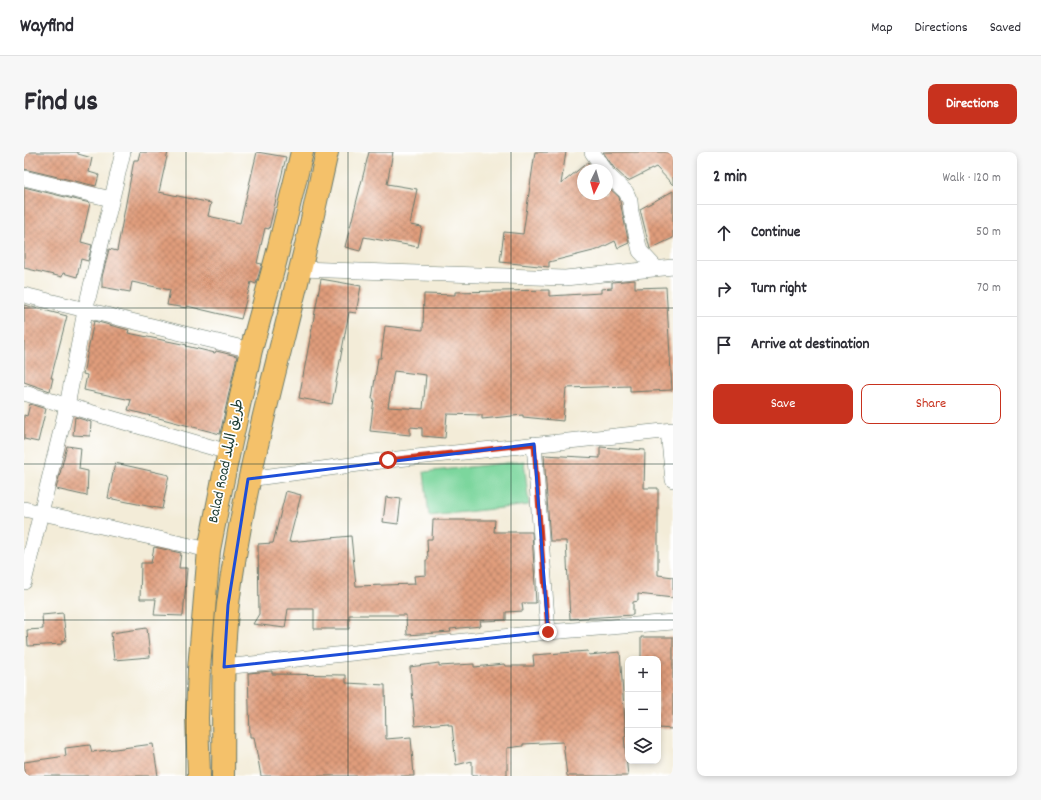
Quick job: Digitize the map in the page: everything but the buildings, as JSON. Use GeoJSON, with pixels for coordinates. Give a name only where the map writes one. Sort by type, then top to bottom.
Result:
{"type":"FeatureCollection","features":[{"type":"Feature","properties":{"kind":"highway","name":"Balad Road طريق البلد"},"geometry":{"type":"LineString","coordinates":[[199,776],[197,718],[199,669],[209,550],[228,452],[251,350],[276,259],[302,152]]}},
{"type":"Feature","properties":{"kind":"highway","name":"Balad Road طريق البلد"},"geometry":{"type":"LineString","coordinates":[[223,776],[224,667],[228,605],[248,479],[300,269],[327,152]]}},
{"type":"Feature","properties":{"kind":"street"},"geometry":{"type":"LineString","coordinates":[[24,582],[67,406],[85,311],[123,152]]}},
{"type":"Feature","properties":{"kind":"street"},"geometry":{"type":"LineString","coordinates":[[592,152],[601,164]]}},
{"type":"Feature","properties":{"kind":"street"},"geometry":{"type":"LineString","coordinates":[[24,178],[111,199]]}},
{"type":"Feature","properties":{"kind":"street"},"geometry":{"type":"LineString","coordinates":[[613,180],[626,192],[630,201],[640,251],[655,267]]}},
{"type":"Feature","properties":{"kind":"street"},"geometry":{"type":"LineString","coordinates":[[300,269],[565,278],[655,267],[673,267]]}},
{"type":"Feature","properties":{"kind":"street"},"geometry":{"type":"LineString","coordinates":[[24,295],[251,350]]}},
{"type":"Feature","properties":{"kind":"street"},"geometry":{"type":"LineString","coordinates":[[24,393],[228,452]]}},
{"type":"Feature","properties":{"kind":"street"},"geometry":{"type":"LineString","coordinates":[[248,479],[388,460],[671,430],[673,480]]}},
{"type":"Feature","properties":{"kind":"street"},"geometry":{"type":"LineString","coordinates":[[534,444],[548,632]]}},
{"type":"Feature","properties":{"kind":"street"},"geometry":{"type":"LineString","coordinates":[[24,509],[209,550]]}},
{"type":"Feature","properties":{"kind":"street"},"geometry":{"type":"LineString","coordinates":[[224,667],[548,632],[673,622]]}},
{"type":"Feature","properties":{"kind":"highlighted area"},"geometry":{"type":"Polygon","coordinates":[[[534,444],[548,632],[224,667],[228,605],[248,479],[534,444]]]}},
{"type":"Feature","properties":{"kind":"green space"},"geometry":{"type":"Polygon","coordinates":[[[524,461],[529,505],[429,516],[424,472],[524,461]]]}},
{"type":"Feature","properties":{"kind":"route"},"geometry":{"type":"LineString","coordinates":[[388,460],[534,444],[548,632]]}}]}
